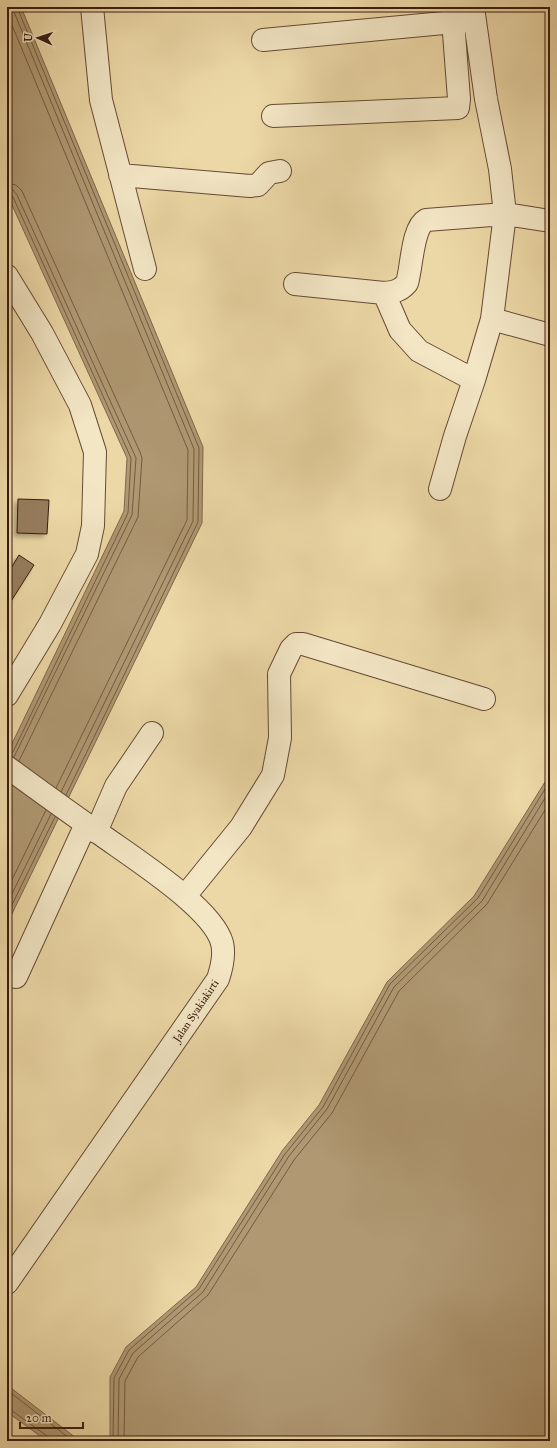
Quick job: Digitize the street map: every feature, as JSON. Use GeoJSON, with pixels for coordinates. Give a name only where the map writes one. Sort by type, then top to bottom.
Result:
{"type":"FeatureCollection","features":[{"type":"Feature","properties":{"kind":"street"},"geometry":{"type":"LineString","coordinates":[[92,7],[102,100],[145,269]]}},
{"type":"Feature","properties":{"kind":"street"},"geometry":{"type":"LineString","coordinates":[[263,40],[452,14],[474,13],[486,98],[500,169],[505,214],[492,319],[440,489]]}},
{"type":"Feature","properties":{"kind":"street"},"geometry":{"type":"LineString","coordinates":[[273,116],[458,108],[459,99],[452,14]]}},
{"type":"Feature","properties":{"kind":"street"},"geometry":{"type":"LineString","coordinates":[[120,175],[250,186],[258,185],[269,174],[280,171]]}},
{"type":"Feature","properties":{"kind":"street"},"geometry":{"type":"LineString","coordinates":[[296,284],[384,293],[400,290],[407,283],[418,230],[422,222],[431,219],[505,214],[550,221]]}},
{"type":"Feature","properties":{"kind":"street"},"geometry":{"type":"LineString","coordinates":[[7,276],[42,333],[80,405],[95,452],[93,526],[87,554],[50,624],[7,695]]}},
{"type":"Feature","properties":{"kind":"street"},"geometry":{"type":"LineString","coordinates":[[384,293],[400,330],[419,350],[474,380]]}},
{"type":"Feature","properties":{"kind":"street"},"geometry":{"type":"LineString","coordinates":[[492,319],[550,335]]}},
{"type":"Feature","properties":{"kind":"street"},"geometry":{"type":"LineString","coordinates":[[184,896],[241,827],[273,775],[280,738],[279,674],[291,649],[296,644],[303,644],[484,699]]}},
{"type":"Feature","properties":{"kind":"street"},"geometry":{"type":"LineString","coordinates":[[16,977],[86,824],[116,786],[152,733]]}},
{"type":"Feature","properties":{"kind":"street","name":"Jalan Syakiakirti"},"geometry":{"type":"LineString","coordinates":[[7,767],[184,896],[199,909],[218,934],[222,942],[222,965],[218,979],[7,1283]]}},
{"type":"Feature","properties":{"kind":"water"},"geometry":{"type":"Polygon","coordinates":[[[7,7],[21,7],[203,447],[202,523],[7,924],[7,754],[124,511],[127,458],[7,194],[7,7]]]}},
{"type":"Feature","properties":{"kind":"water"},"geometry":{"type":"Polygon","coordinates":[[[550,774],[550,1441],[110,1441],[110,1377],[126,1347],[196,1287],[282,1151],[319,1105],[387,982],[474,896],[550,774]]]}},
{"type":"Feature","properties":{"kind":"water"},"geometry":{"type":"Polygon","coordinates":[[[7,1385],[80,1441],[47,1441],[7,1412],[7,1385]]]}},
{"type":"Feature","properties":{"kind":"building"},"geometry":{"type":"Polygon","coordinates":[[[18,499],[49,500],[47,534],[17,533],[18,499]]]}},
{"type":"Feature","properties":{"kind":"building"},"geometry":{"type":"Polygon","coordinates":[[[19,555],[34,565],[8,606],[7,575],[19,555]]]}}]}
